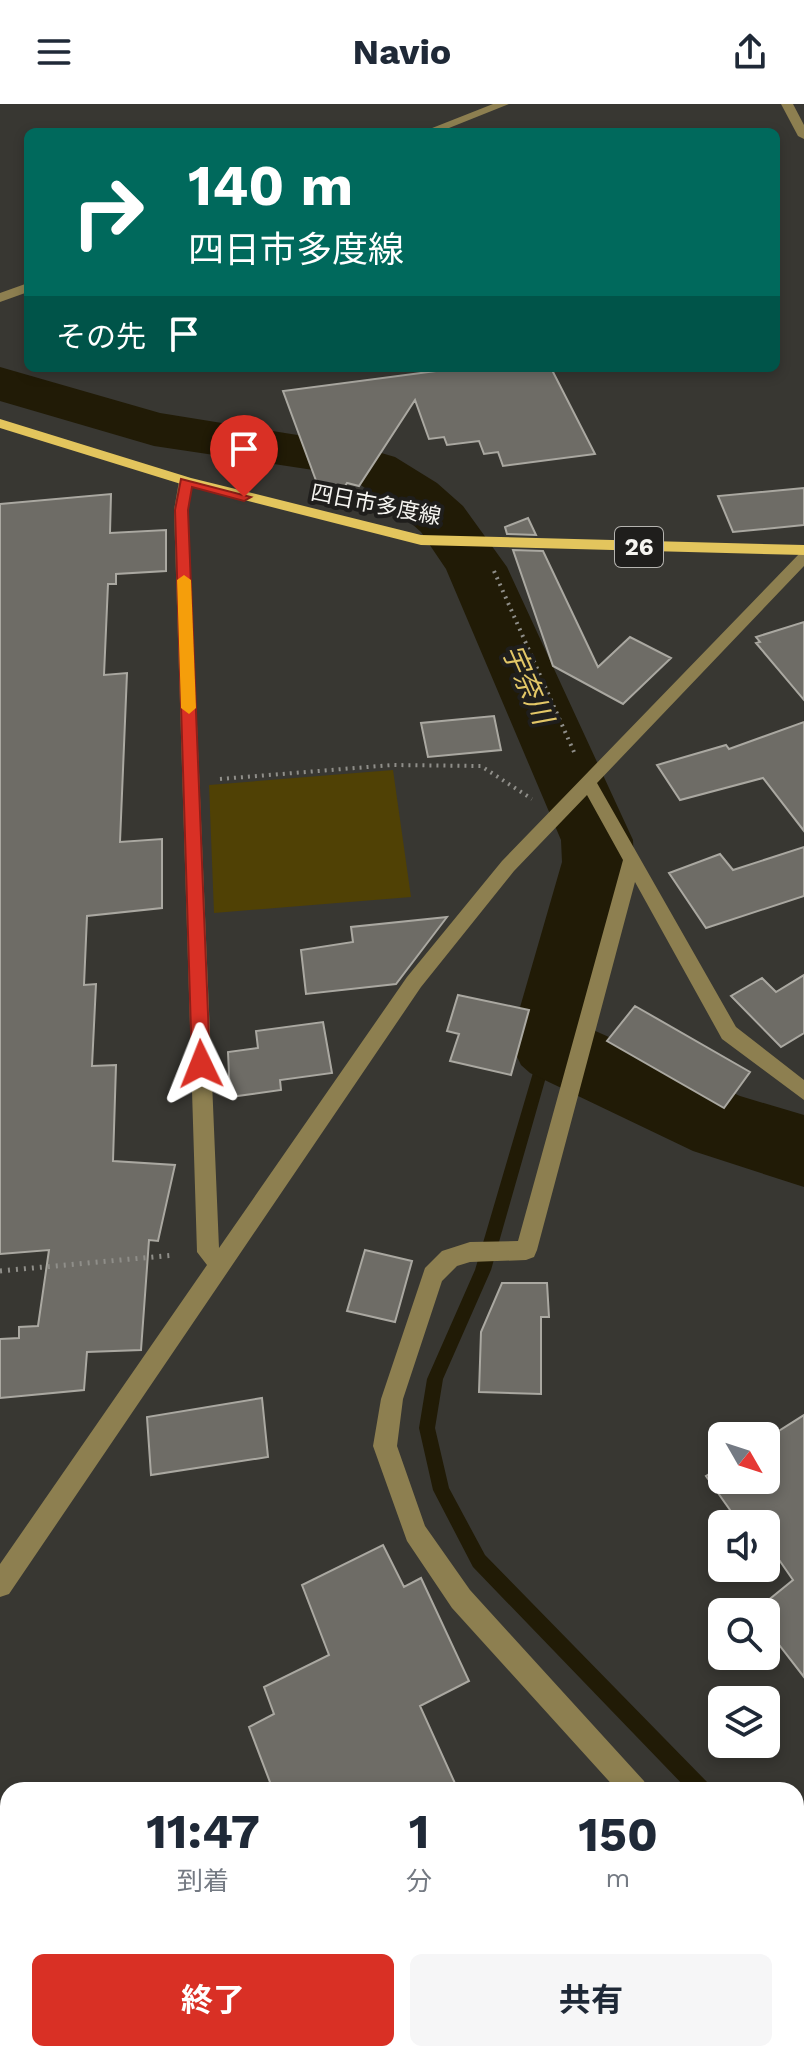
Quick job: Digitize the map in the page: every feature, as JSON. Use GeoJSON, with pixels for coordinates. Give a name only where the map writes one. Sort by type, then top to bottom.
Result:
{"type":"FeatureCollection","features":[{"type":"Feature","properties":{"kind":"main road","name":"四日市多度線"},"geometry":{"type":"LineString","coordinates":[[0,423],[186,481],[421,540],[804,550]]}},
{"type":"Feature","properties":{"kind":"street"},"geometry":{"type":"LineString","coordinates":[[439,128],[503,104]]}},
{"type":"Feature","properties":{"kind":"street"},"geometry":{"type":"LineString","coordinates":[[787,104],[804,136]]}},
{"type":"Feature","properties":{"kind":"street"},"geometry":{"type":"LineString","coordinates":[[0,298],[24,289]]}},
{"type":"Feature","properties":{"kind":"street"},"geometry":{"type":"LineString","coordinates":[[186,481],[181,510],[214,1258]]}},
{"type":"Feature","properties":{"kind":"street"},"geometry":{"type":"LineString","coordinates":[[0,1585],[214,1258],[414,982],[508,866],[804,557]]}},
{"type":"Feature","properties":{"kind":"street"},"geometry":{"type":"LineString","coordinates":[[585,785],[632,858],[729,1033],[804,1092]]}},
{"type":"Feature","properties":{"kind":"street"},"geometry":{"type":"LineString","coordinates":[[628,1782],[461,1599],[415,1533],[385,1446],[392,1399],[433,1275],[450,1258],[470,1252],[526,1250],[632,858]]}},
{"type":"Feature","properties":{"kind":"path"},"geometry":{"type":"LineString","coordinates":[[478,542],[585,785]]}},
{"type":"Feature","properties":{"kind":"path"},"geometry":{"type":"LineString","coordinates":[[192,781],[392,765],[481,766],[560,811]]}},
{"type":"Feature","properties":{"kind":"path"},"geometry":{"type":"LineString","coordinates":[[0,1271],[214,1258]]}},
{"type":"Feature","properties":{"kind":"shaded area"},"geometry":{"type":"Polygon","coordinates":[[[393,770],[411,897],[214,913],[209,785],[393,770]]]}},
{"type":"Feature","properties":{"kind":"building"},"geometry":{"type":"Polygon","coordinates":[[[428,372],[553,372],[595,454],[503,466],[498,452],[484,454],[479,441],[447,445],[444,437],[429,439],[415,400],[359,486],[347,483],[342,491],[318,486],[283,391],[428,372]]]}},
{"type":"Feature","properties":{"kind":"building"},"geometry":{"type":"Polygon","coordinates":[[[804,488],[804,525],[733,532],[718,496],[804,488]]]}},
{"type":"Feature","properties":{"kind":"building"},"geometry":{"type":"Polygon","coordinates":[[[111,494],[110,533],[166,530],[166,571],[116,574],[116,584],[108,584],[104,675],[127,673],[120,842],[162,839],[162,908],[87,916],[84,985],[96,984],[92,1066],[116,1065],[113,1161],[175,1165],[158,1241],[149,1240],[141,1350],[87,1352],[84,1390],[0,1398],[0,1339],[19,1338],[19,1327],[38,1326],[49,1250],[0,1254],[0,504],[111,494]]]}},
{"type":"Feature","properties":{"kind":"building"},"geometry":{"type":"Polygon","coordinates":[[[528,518],[536,535],[507,534],[505,527],[528,518]]]}},
{"type":"Feature","properties":{"kind":"building"},"geometry":{"type":"Polygon","coordinates":[[[513,550],[543,551],[598,667],[630,637],[671,658],[623,704],[553,666],[513,550]]]}},
{"type":"Feature","properties":{"kind":"building"},"geometry":{"type":"Polygon","coordinates":[[[804,622],[804,700],[756,643],[760,642],[756,637],[804,622]]]}},
{"type":"Feature","properties":{"kind":"building"},"geometry":{"type":"Polygon","coordinates":[[[494,716],[501,750],[428,757],[421,723],[494,716]]]}},
{"type":"Feature","properties":{"kind":"building"},"geometry":{"type":"Polygon","coordinates":[[[804,722],[804,831],[763,778],[680,800],[657,765],[726,745],[729,749],[804,722]]]}},
{"type":"Feature","properties":{"kind":"building"},"geometry":{"type":"Polygon","coordinates":[[[804,847],[804,896],[706,928],[669,873],[720,854],[733,870],[804,847]]]}},
{"type":"Feature","properties":{"kind":"building"},"geometry":{"type":"Polygon","coordinates":[[[447,917],[396,984],[306,994],[301,950],[353,942],[351,927],[447,917]]]}},
{"type":"Feature","properties":{"kind":"building"},"geometry":{"type":"Polygon","coordinates":[[[804,975],[804,1033],[781,1047],[731,996],[762,978],[776,992],[804,975]]]}},
{"type":"Feature","properties":{"kind":"building"},"geometry":{"type":"Polygon","coordinates":[[[458,995],[529,1010],[511,1075],[450,1061],[459,1034],[447,1031],[458,995]]]}},
{"type":"Feature","properties":{"kind":"building"},"geometry":{"type":"Polygon","coordinates":[[[635,1006],[750,1072],[724,1108],[607,1041],[635,1006]]]}},
{"type":"Feature","properties":{"kind":"building"},"geometry":{"type":"Polygon","coordinates":[[[323,1022],[332,1073],[280,1080],[281,1090],[230,1097],[228,1052],[258,1048],[256,1031],[323,1022]]]}},
{"type":"Feature","properties":{"kind":"building"},"geometry":{"type":"Polygon","coordinates":[[[365,1250],[412,1261],[395,1322],[347,1311],[365,1250]]]}},
{"type":"Feature","properties":{"kind":"building"},"geometry":{"type":"Polygon","coordinates":[[[502,1283],[547,1283],[549,1317],[541,1317],[541,1394],[479,1392],[481,1332],[502,1283]]]}},
{"type":"Feature","properties":{"kind":"building"},"geometry":{"type":"Polygon","coordinates":[[[262,1398],[268,1457],[151,1475],[147,1417],[262,1398]]]}},
{"type":"Feature","properties":{"kind":"building"},"geometry":{"type":"Polygon","coordinates":[[[804,1415],[804,1677],[780,1646],[780,1598],[771,1598],[793,1580],[780,1561],[780,1510],[730,1510],[719,1494],[780,1494],[780,1430],[804,1415]]]}},
{"type":"Feature","properties":{"kind":"building"},"geometry":{"type":"Polygon","coordinates":[[[383,1545],[404,1587],[421,1578],[469,1681],[420,1706],[454,1782],[270,1782],[249,1727],[274,1714],[264,1687],[329,1655],[302,1585],[383,1545]]]}},
{"type":"Feature","properties":{"kind":"waterway","name":"宇奈川"},"geometry":{"type":"LineString","coordinates":[[0,383],[154,429],[327,455],[375,469],[416,496],[442,519],[476,567],[597,840],[598,862],[549,1042],[558,1050],[722,1126],[804,1151]]}},
{"type":"Feature","properties":{"kind":"waterway"},"geometry":{"type":"LineString","coordinates":[[549,1042],[483,1270],[435,1379],[427,1428],[441,1490],[479,1561],[693,1782]]}},
{"type":"Feature","properties":{"kind":"slow traffic"},"geometry":{"type":"LineString","coordinates":[[184,580],[189,708]]}},
{"type":"Feature","properties":{"kind":"route"},"geometry":{"type":"LineString","coordinates":[[201,1064],[181,510],[186,481],[244,497]]}}]}
